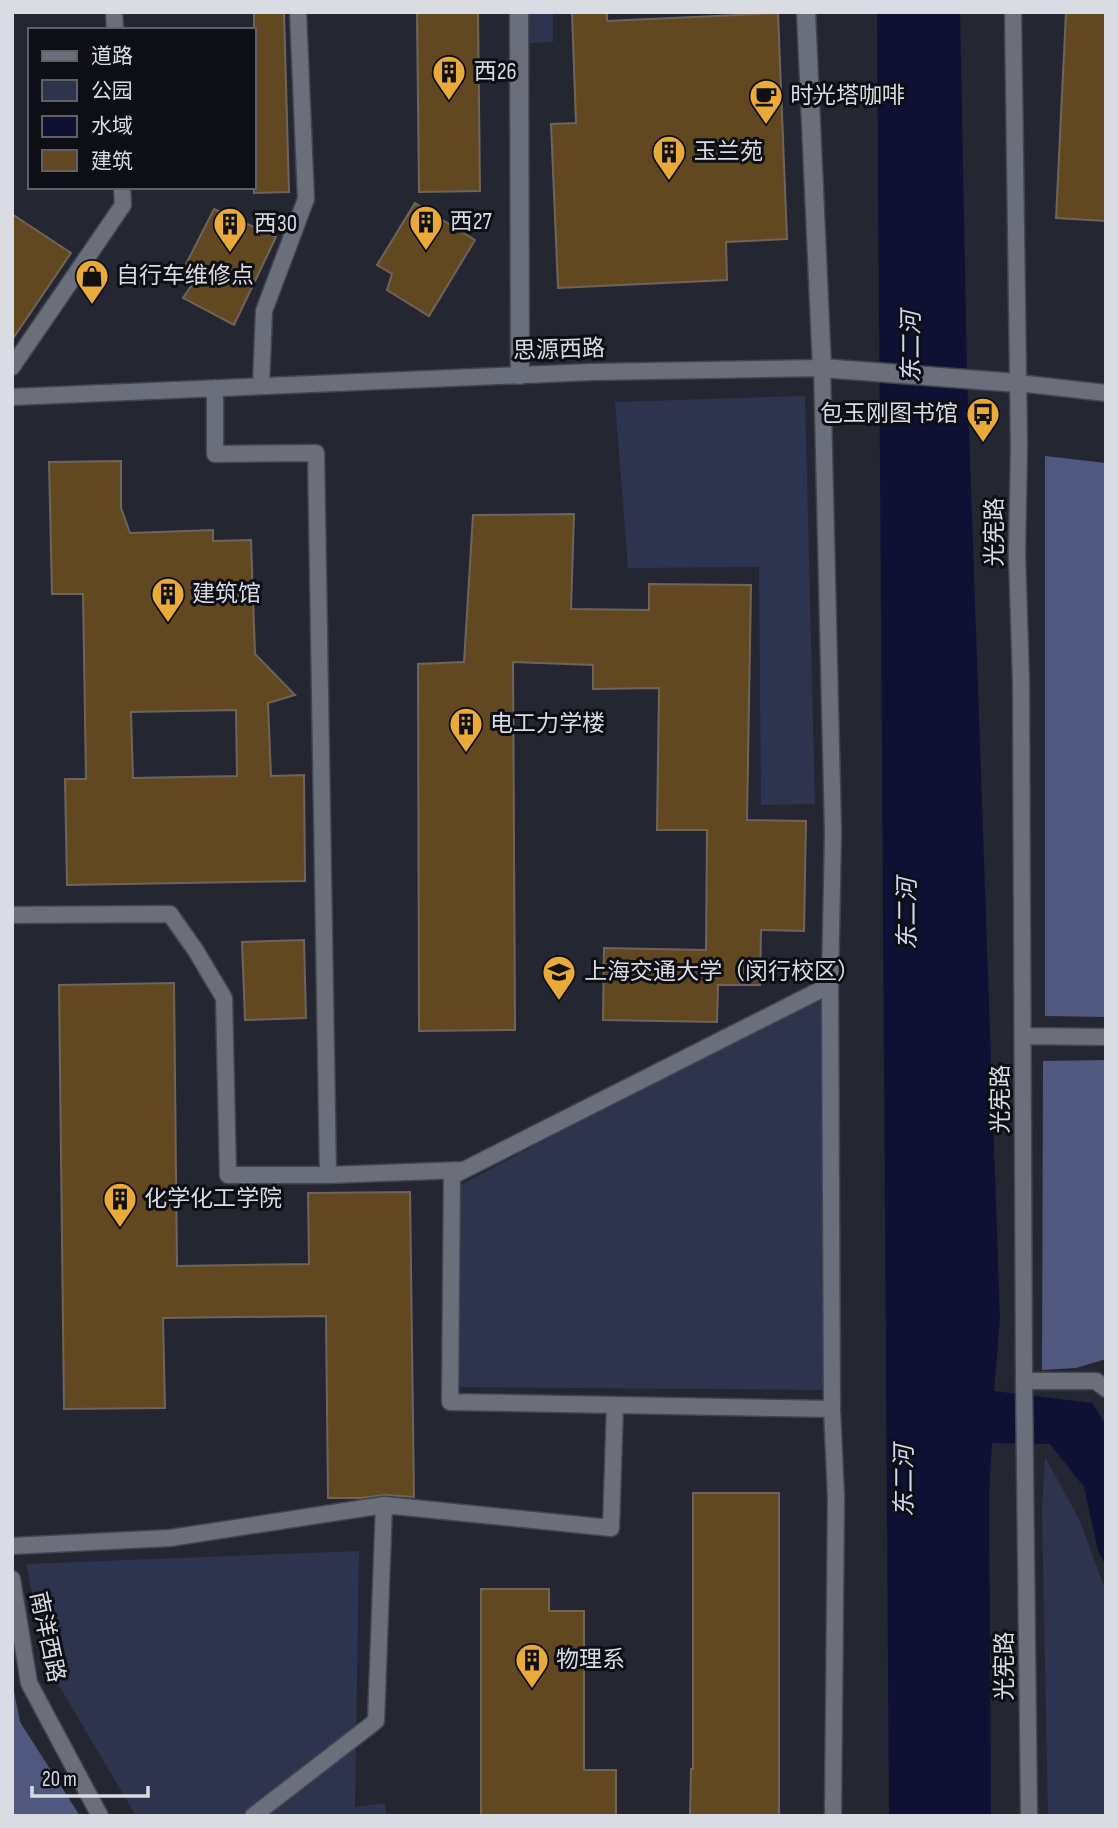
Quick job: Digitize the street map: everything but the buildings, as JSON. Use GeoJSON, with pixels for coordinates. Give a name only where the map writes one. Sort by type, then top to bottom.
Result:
{"type":"FeatureCollection","features":[{"type":"Feature","properties":{"kind":"street"},"geometry":{"type":"LineString","coordinates":[[519,12],[520,375]]}},
{"type":"Feature","properties":{"kind":"street"},"geometry":{"type":"LineString","coordinates":[[806,12],[822,368]]}},
{"type":"Feature","properties":{"kind":"street","name":"思源西路"},"geometry":{"type":"LineString","coordinates":[[822,368],[1018,383]]}},
{"type":"Feature","properties":{"kind":"lane"},"geometry":{"type":"LineString","coordinates":[[261,386],[264,311],[306,199],[298,12]]}},
{"type":"Feature","properties":{"kind":"lane","name":"光宪路"},"geometry":{"type":"LineString","coordinates":[[1013,12],[1029,1816]]}},
{"type":"Feature","properties":{"kind":"lane"},"geometry":{"type":"LineString","coordinates":[[12,367],[123,205],[122,189]]}},
{"type":"Feature","properties":{"kind":"lane"},"geometry":{"type":"LineString","coordinates":[[822,368],[833,832],[830,985],[832,1409],[836,1497],[833,1816]]}},
{"type":"Feature","properties":{"kind":"lane","name":"思源西路"},"geometry":{"type":"LineString","coordinates":[[12,397],[520,375],[822,368]]}},
{"type":"Feature","properties":{"kind":"lane","name":"思源西路"},"geometry":{"type":"LineString","coordinates":[[1018,383],[1106,393]]}},
{"type":"Feature","properties":{"kind":"lane"},"geometry":{"type":"LineString","coordinates":[[215,388],[215,454],[316,453],[328,1175]]}},
{"type":"Feature","properties":{"kind":"lane"},"geometry":{"type":"LineString","coordinates":[[12,915],[170,914],[224,998],[228,1175],[328,1175],[463,1170]]}},
{"type":"Feature","properties":{"kind":"lane"},"geometry":{"type":"LineString","coordinates":[[830,985],[452,1175],[450,1402],[832,1409]]}},
{"type":"Feature","properties":{"kind":"lane"},"geometry":{"type":"LineString","coordinates":[[1024,1036],[1106,1037]]}},
{"type":"Feature","properties":{"kind":"lane"},"geometry":{"type":"LineString","coordinates":[[1024,1381],[1096,1381],[1106,1388]]}},
{"type":"Feature","properties":{"kind":"lane"},"geometry":{"type":"LineString","coordinates":[[12,1546],[170,1538],[384,1505],[611,1528],[615,1405]]}},
{"type":"Feature","properties":{"kind":"lane"},"geometry":{"type":"LineString","coordinates":[[253,1816],[376,1721],[384,1505]]}},
{"type":"Feature","properties":{"kind":"lane","name":"南洋西路"},"geometry":{"type":"LineString","coordinates":[[12,1579],[29,1683],[100,1816]]}},
{"type":"Feature","properties":{"kind":"green space"},"geometry":{"type":"Polygon","coordinates":[[[529,12],[553,12],[553,42],[530,43],[529,12]]]}},
{"type":"Feature","properties":{"kind":"green space"},"geometry":{"type":"Polygon","coordinates":[[[805,396],[815,804],[761,805],[759,567],[628,568],[615,402],[805,396]]]}},
{"type":"Feature","properties":{"kind":"green space"},"geometry":{"type":"Polygon","coordinates":[[[830,985],[832,1390],[451,1387],[452,1190],[830,985]]]}},
{"type":"Feature","properties":{"kind":"green space"},"geometry":{"type":"Polygon","coordinates":[[[1045,1457],[1079,1519],[1106,1592],[1106,1816],[1048,1816],[1042,1512],[1045,1457]]]}},
{"type":"Feature","properties":{"kind":"green space"},"geometry":{"type":"Polygon","coordinates":[[[359,1551],[355,1807],[385,1803],[386,1816],[136,1816],[48,1667],[26,1564],[359,1551]]]}},
{"type":"Feature","properties":{"kind":"shaded area"},"geometry":{"type":"Polygon","coordinates":[[[1045,456],[1106,463],[1106,1017],[1045,1016],[1045,456]]]}},
{"type":"Feature","properties":{"kind":"shaded area"},"geometry":{"type":"Polygon","coordinates":[[[1106,1060],[1106,1359],[1076,1368],[1042,1370],[1043,1061],[1106,1060]]]}},
{"type":"Feature","properties":{"kind":"shaded area"},"geometry":{"type":"Polygon","coordinates":[[[12,1681],[20,1722],[80,1816],[12,1816],[12,1681]]]}},
{"type":"Feature","properties":{"kind":"water","name":"东二河"},"geometry":{"type":"Polygon","coordinates":[[[877,12],[960,12],[967,374],[1000,1319],[994,1391],[1092,1403],[1106,1425],[1106,1565],[1098,1551],[1084,1487],[1050,1444],[992,1443],[989,1494],[991,1816],[889,1816],[877,12]]]}},
{"type":"Feature","properties":{"kind":"place","name":"西26"},"geometry":{"type":"Point","coordinates":[449,102]}},
{"type":"Feature","properties":{"kind":"place","name":"时光塔咖啡"},"geometry":{"type":"Point","coordinates":[766,126]}},
{"type":"Feature","properties":{"kind":"place","name":"玉兰苑"},"geometry":{"type":"Point","coordinates":[669,182]}},
{"type":"Feature","properties":{"kind":"place","name":"西27"},"geometry":{"type":"Point","coordinates":[426,252]}},
{"type":"Feature","properties":{"kind":"place","name":"西30"},"geometry":{"type":"Point","coordinates":[230,254]}},
{"type":"Feature","properties":{"kind":"place","name":"自行车维修点"},"geometry":{"type":"Point","coordinates":[92,306]}},
{"type":"Feature","properties":{"kind":"place","name":"包玉刚图书馆"},"geometry":{"type":"Point","coordinates":[983,444]}},
{"type":"Feature","properties":{"kind":"place","name":"建筑馆"},"geometry":{"type":"Point","coordinates":[168,624]}},
{"type":"Feature","properties":{"kind":"place","name":"电工力学楼"},"geometry":{"type":"Point","coordinates":[466,754]}},
{"type":"Feature","properties":{"kind":"place","name":"上海交通大学（闵行校区）"},"geometry":{"type":"Point","coordinates":[559,1002]}},
{"type":"Feature","properties":{"kind":"place","name":"化学化工学院"},"geometry":{"type":"Point","coordinates":[120,1229]}},
{"type":"Feature","properties":{"kind":"place","name":"物理系"},"geometry":{"type":"Point","coordinates":[532,1690]}}]}
